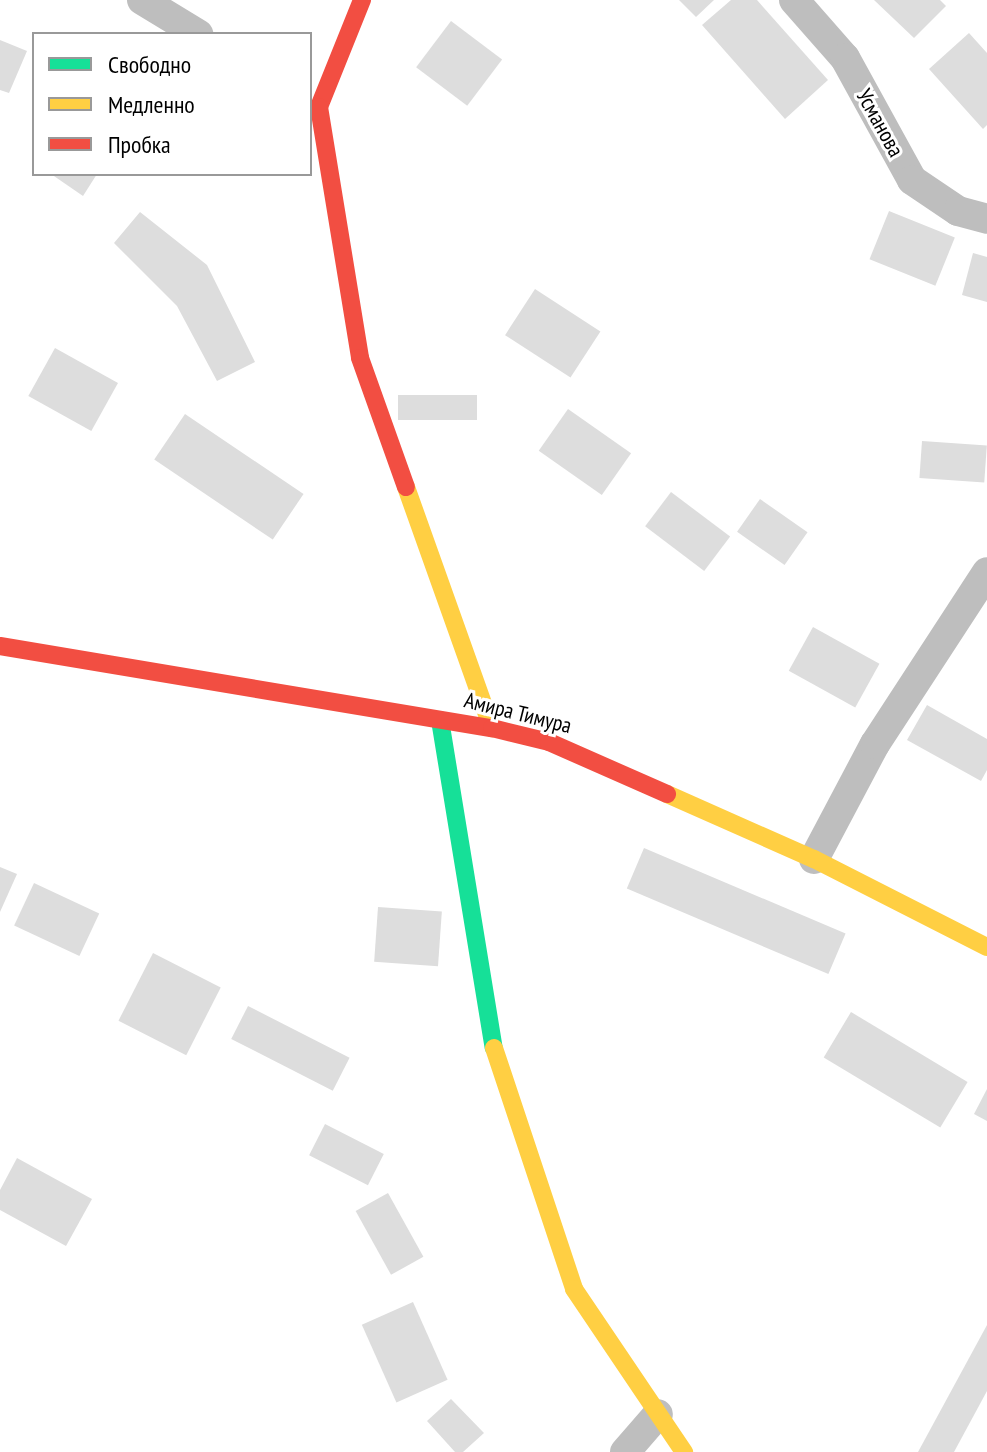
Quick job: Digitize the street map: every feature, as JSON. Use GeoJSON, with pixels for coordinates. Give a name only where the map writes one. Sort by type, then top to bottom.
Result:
{"type":"FeatureCollection","features":[{"type":"Feature","properties":{"kind":"street"},"geometry":{"type":"LineString","coordinates":[[142,0],[195,32]]}},
{"type":"Feature","properties":{"kind":"street"},"geometry":{"type":"LineString","coordinates":[[362,0],[315,104],[360,358],[492,728]]}},
{"type":"Feature","properties":{"kind":"street","name":"Усманова"},"geometry":{"type":"LineString","coordinates":[[794,0],[845,58],[912,180],[958,211],[987,219]]}},
{"type":"Feature","properties":{"kind":"street"},"geometry":{"type":"LineString","coordinates":[[814,859],[875,744],[987,572]]}},
{"type":"Feature","properties":{"kind":"street","name":"Амира Тимура"},"geometry":{"type":"LineString","coordinates":[[0,646],[492,728],[602,762],[814,859],[987,947]]}},
{"type":"Feature","properties":{"kind":"street"},"geometry":{"type":"LineString","coordinates":[[440,720],[494,1047],[574,1289],[684,1452]]}},
{"type":"Feature","properties":{"kind":"street"},"geometry":{"type":"LineString","coordinates":[[625,1452],[658,1414]]}},
{"type":"Feature","properties":{"kind":"building"},"geometry":{"type":"Polygon","coordinates":[[[679,0],[714,0],[696,17],[679,0]]]}},
{"type":"Feature","properties":{"kind":"building"},"geometry":{"type":"Polygon","coordinates":[[[731,0],[757,0],[828,80],[785,119],[702,25],[731,0]]]}},
{"type":"Feature","properties":{"kind":"building"},"geometry":{"type":"Polygon","coordinates":[[[874,0],[940,0],[946,6],[914,38],[874,0]]]}},
{"type":"Feature","properties":{"kind":"building"},"geometry":{"type":"Polygon","coordinates":[[[451,21],[502,60],[467,106],[416,67],[451,21]]]}},
{"type":"Feature","properties":{"kind":"building"},"geometry":{"type":"Polygon","coordinates":[[[969,33],[987,53],[987,125],[983,129],[929,69],[969,33]]]}},
{"type":"Feature","properties":{"kind":"building"},"geometry":{"type":"Polygon","coordinates":[[[0,40],[27,51],[9,93],[0,90],[0,40]]]}},
{"type":"Feature","properties":{"kind":"building"},"geometry":{"type":"Polygon","coordinates":[[[54,176],[96,176],[83,196],[54,176]]]}},
{"type":"Feature","properties":{"kind":"building"},"geometry":{"type":"Polygon","coordinates":[[[889,211],[955,238],[935,286],[870,259],[889,211]]]}},
{"type":"Feature","properties":{"kind":"building"},"geometry":{"type":"Polygon","coordinates":[[[140,212],[207,265],[255,362],[217,381],[177,306],[114,243],[140,212]]]}},
{"type":"Feature","properties":{"kind":"building"},"geometry":{"type":"Polygon","coordinates":[[[973,253],[987,257],[987,302],[962,295],[973,253]]]}},
{"type":"Feature","properties":{"kind":"building"},"geometry":{"type":"Polygon","coordinates":[[[535,289],[600,331],[570,378],[505,335],[535,289]]]}},
{"type":"Feature","properties":{"kind":"building"},"geometry":{"type":"Polygon","coordinates":[[[55,348],[118,383],[91,431],[28,396],[55,348]]]}},
{"type":"Feature","properties":{"kind":"building"},"geometry":{"type":"Polygon","coordinates":[[[398,395],[477,395],[477,420],[398,420],[398,395]]]}},
{"type":"Feature","properties":{"kind":"building"},"geometry":{"type":"Polygon","coordinates":[[[568,409],[631,453],[602,495],[539,451],[568,409]]]}},
{"type":"Feature","properties":{"kind":"building"},"geometry":{"type":"Polygon","coordinates":[[[185,414],[304,494],[273,540],[154,460],[185,414]]]}},
{"type":"Feature","properties":{"kind":"building"},"geometry":{"type":"Polygon","coordinates":[[[922,441],[987,446],[984,482],[919,478],[922,441]]]}},
{"type":"Feature","properties":{"kind":"building"},"geometry":{"type":"Polygon","coordinates":[[[671,492],[730,537],[704,571],[645,526],[671,492]]]}},
{"type":"Feature","properties":{"kind":"building"},"geometry":{"type":"Polygon","coordinates":[[[760,499],[808,532],[785,565],[737,532],[760,499]]]}},
{"type":"Feature","properties":{"kind":"building"},"geometry":{"type":"Polygon","coordinates":[[[813,627],[879,664],[855,708],[789,671],[813,627]]]}},
{"type":"Feature","properties":{"kind":"building"},"geometry":{"type":"Polygon","coordinates":[[[927,705],[987,739],[987,770],[981,781],[907,740],[927,705]]]}},
{"type":"Feature","properties":{"kind":"building"},"geometry":{"type":"Polygon","coordinates":[[[644,848],[846,934],[828,974],[627,889],[644,848]]]}},
{"type":"Feature","properties":{"kind":"building"},"geometry":{"type":"Polygon","coordinates":[[[0,867],[17,874],[0,912],[0,867]]]}},
{"type":"Feature","properties":{"kind":"building"},"geometry":{"type":"Polygon","coordinates":[[[34,883],[99,913],[79,956],[14,926],[34,883]]]}},
{"type":"Feature","properties":{"kind":"building"},"geometry":{"type":"Polygon","coordinates":[[[378,907],[442,911],[438,966],[374,962],[378,907]]]}},
{"type":"Feature","properties":{"kind":"building"},"geometry":{"type":"Polygon","coordinates":[[[153,953],[221,988],[186,1055],[118,1021],[153,953]]]}},
{"type":"Feature","properties":{"kind":"building"},"geometry":{"type":"Polygon","coordinates":[[[248,1006],[350,1058],[333,1091],[231,1039],[248,1006]]]}},
{"type":"Feature","properties":{"kind":"building"},"geometry":{"type":"Polygon","coordinates":[[[851,1012],[968,1082],[940,1127],[824,1057],[851,1012]]]}},
{"type":"Feature","properties":{"kind":"building"},"geometry":{"type":"Polygon","coordinates":[[[987,1089],[987,1121],[974,1114],[987,1089]]]}},
{"type":"Feature","properties":{"kind":"building"},"geometry":{"type":"Polygon","coordinates":[[[325,1124],[384,1154],[368,1185],[309,1155],[325,1124]]]}},
{"type":"Feature","properties":{"kind":"building"},"geometry":{"type":"Polygon","coordinates":[[[17,1158],[92,1199],[66,1246],[0,1210],[0,1190],[17,1158]]]}},
{"type":"Feature","properties":{"kind":"building"},"geometry":{"type":"Polygon","coordinates":[[[388,1193],[423,1257],[391,1275],[356,1211],[388,1193]]]}},
{"type":"Feature","properties":{"kind":"building"},"geometry":{"type":"Polygon","coordinates":[[[413,1302],[448,1380],[396,1402],[362,1325],[413,1302]]]}},
{"type":"Feature","properties":{"kind":"building"},"geometry":{"type":"Polygon","coordinates":[[[987,1325],[987,1391],[954,1452],[918,1452],[987,1325]]]}},
{"type":"Feature","properties":{"kind":"building"},"geometry":{"type":"Polygon","coordinates":[[[451,1399],[484,1433],[463,1452],[455,1452],[427,1421],[451,1399]]]}},
{"type":"Feature","properties":{"kind":"traffic: fast"},"geometry":{"type":"LineString","coordinates":[[440,720],[494,1048]]}},
{"type":"Feature","properties":{"kind":"traffic: slow"},"geometry":{"type":"LineString","coordinates":[[406,487],[492,728]]}},
{"type":"Feature","properties":{"kind":"traffic: slow"},"geometry":{"type":"LineString","coordinates":[[667,794],[814,859],[987,947]]}},
{"type":"Feature","properties":{"kind":"traffic: slow"},"geometry":{"type":"LineString","coordinates":[[494,1048],[574,1289],[684,1452]]}},
{"type":"Feature","properties":{"kind":"traffic: jam"},"geometry":{"type":"LineString","coordinates":[[362,0],[319,107],[360,358],[406,487]]}},
{"type":"Feature","properties":{"kind":"traffic: jam"},"geometry":{"type":"LineString","coordinates":[[0,646],[492,728],[549,742],[667,794]]}}]}
